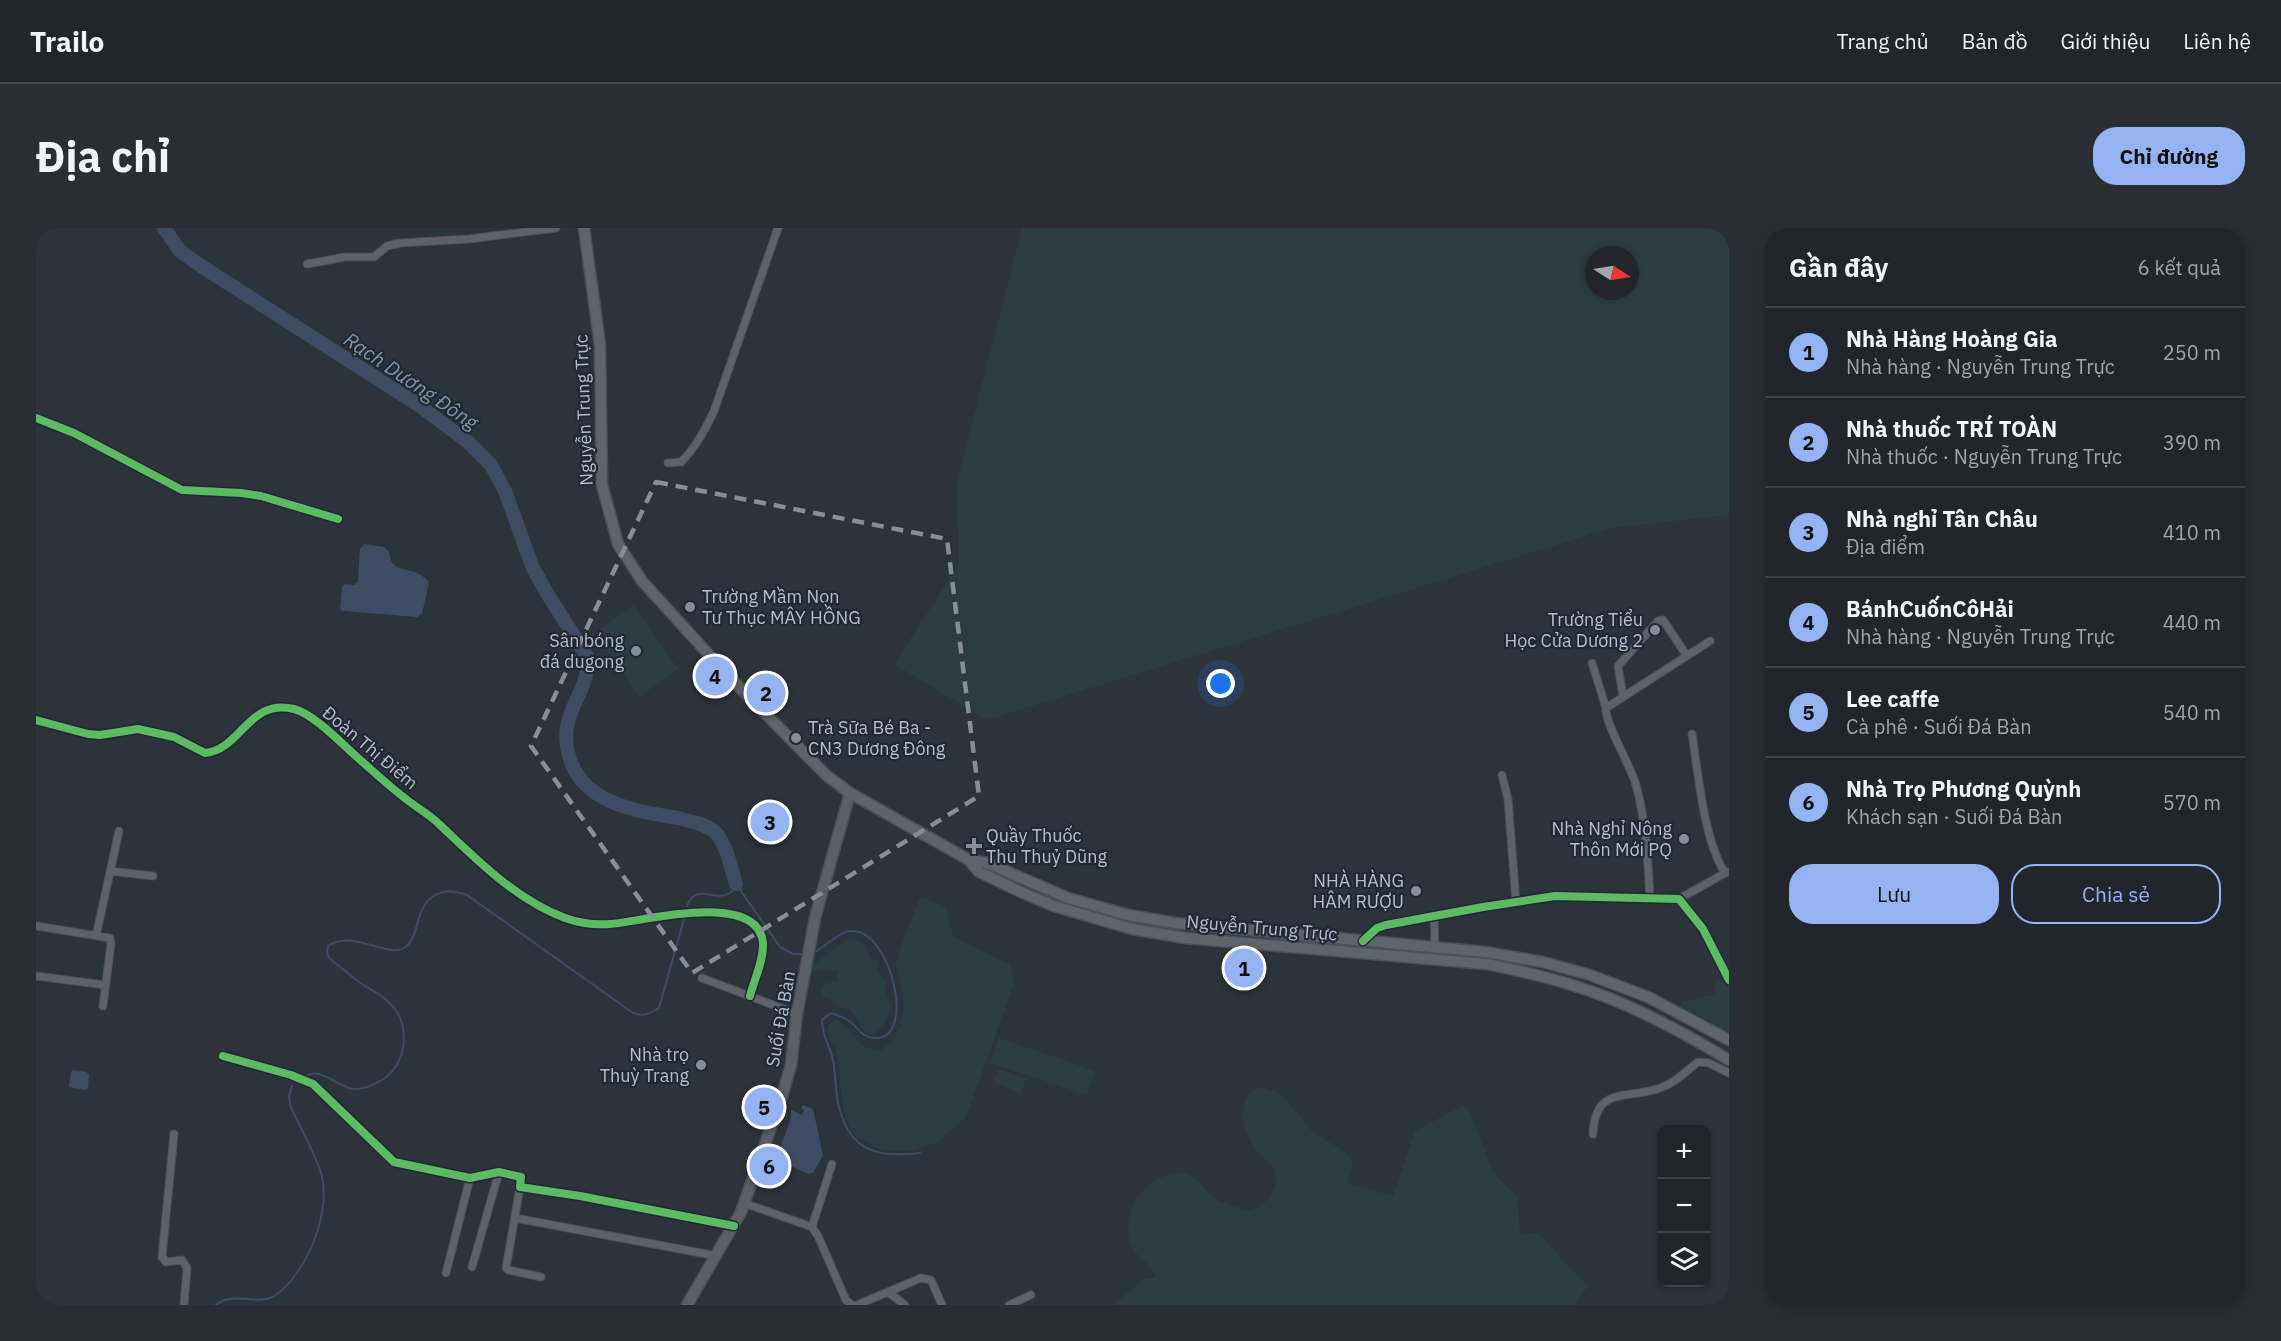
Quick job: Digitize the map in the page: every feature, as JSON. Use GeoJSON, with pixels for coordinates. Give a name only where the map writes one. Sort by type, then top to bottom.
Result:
{"type":"FeatureCollection","features":[{"type":"Feature","properties":{"kind":"main road","name":"Nguyễn Trung Trực"},"geometry":{"type":"LineString","coordinates":[[584,228],[600,345],[602,485],[618,544],[642,581],[731,679],[809,760],[850,793],[969,860],[987,863],[1068,898],[1128,915],[1175,923],[1485,952],[1543,962],[1590,975],[1648,997],[1729,1040]]}},
{"type":"Feature","properties":{"kind":"main road","name":"Nguyễn Trung Trực"},"geometry":{"type":"LineString","coordinates":[[969,860],[979,872],[1023,893],[1064,909],[1132,929],[1185,938],[1487,964],[1573,985],[1615,1000],[1680,1031],[1729,1060]]}},
{"type":"Feature","properties":{"kind":"main road"},"geometry":{"type":"LineString","coordinates":[[1435,947],[1436,960]]}},
{"type":"Feature","properties":{"kind":"street"},"geometry":{"type":"LineString","coordinates":[[307,264],[345,257],[374,257],[387,246],[400,243],[469,239],[556,228]]}},
{"type":"Feature","properties":{"kind":"street"},"geometry":{"type":"LineString","coordinates":[[668,463],[681,462],[690,453],[714,411],[778,228]]}},
{"type":"Feature","properties":{"kind":"street"},"geometry":{"type":"LineString","coordinates":[[36,418],[74,433],[182,490],[261,496],[338,519]]}},
{"type":"Feature","properties":{"kind":"street"},"geometry":{"type":"LineString","coordinates":[[1623,696],[1618,666],[1658,621],[1663,620],[1687,656]]}},
{"type":"Feature","properties":{"kind":"street"},"geometry":{"type":"LineString","coordinates":[[1606,708],[1710,641]]}},
{"type":"Feature","properties":{"kind":"street"},"geometry":{"type":"LineString","coordinates":[[1592,663],[1606,708],[1606,718],[1628,762],[1636,786],[1646,842],[1650,899]]}},
{"type":"Feature","properties":{"kind":"street","name":"Đoàn Thị Điểm"},"geometry":{"type":"LineString","coordinates":[[36,720],[88,734],[100,735],[138,729],[174,737],[205,753],[210,753],[222,747],[259,714],[267,710],[292,708],[311,717],[407,800],[428,814],[467,852],[512,887],[538,905],[565,918],[608,924],[668,914],[724,913],[750,922],[758,930],[763,948],[750,996]]}},
{"type":"Feature","properties":{"kind":"street"},"geometry":{"type":"LineString","coordinates":[[1364,940],[1377,928],[1434,915],[1555,896],[1679,899],[1727,872],[1717,859],[1706,818],[1692,734]]}},
{"type":"Feature","properties":{"kind":"street"},"geometry":{"type":"LineString","coordinates":[[1502,775],[1508,799],[1516,902]]}},
{"type":"Feature","properties":{"kind":"street","name":"Suối Đá Bàn"},"geometry":{"type":"LineString","coordinates":[[687,1305],[734,1226],[744,1203],[791,1065],[797,1014],[815,918],[850,793]]}},
{"type":"Feature","properties":{"kind":"street"},"geometry":{"type":"LineString","coordinates":[[96,936],[119,831]]}},
{"type":"Feature","properties":{"kind":"street"},"geometry":{"type":"LineString","coordinates":[[110,871],[153,876]]}},
{"type":"Feature","properties":{"kind":"street"},"geometry":{"type":"LineString","coordinates":[[1679,899],[1704,929],[1729,980]]}},
{"type":"Feature","properties":{"kind":"street"},"geometry":{"type":"LineString","coordinates":[[1434,915],[1435,947]]}},
{"type":"Feature","properties":{"kind":"street"},"geometry":{"type":"LineString","coordinates":[[36,926],[110,938],[103,1006]]}},
{"type":"Feature","properties":{"kind":"street"},"geometry":{"type":"LineString","coordinates":[[36,976],[105,985]]}},
{"type":"Feature","properties":{"kind":"street"},"geometry":{"type":"LineString","coordinates":[[702,978],[797,1014]]}},
{"type":"Feature","properties":{"kind":"street"},"geometry":{"type":"LineString","coordinates":[[223,1056],[291,1075],[313,1084],[394,1162],[470,1178],[499,1172],[521,1177],[506,1268],[541,1277]]}},
{"type":"Feature","properties":{"kind":"street"},"geometry":{"type":"LineString","coordinates":[[1593,1134],[1598,1111],[1611,1097],[1658,1089],[1675,1082],[1698,1062],[1708,1063],[1729,1073]]}},
{"type":"Feature","properties":{"kind":"street"},"geometry":{"type":"LineString","coordinates":[[174,1134],[162,1257],[166,1262],[182,1260],[186,1263],[184,1305]]}},
{"type":"Feature","properties":{"kind":"street"},"geometry":{"type":"LineString","coordinates":[[812,1227],[832,1164]]}},
{"type":"Feature","properties":{"kind":"street"},"geometry":{"type":"LineString","coordinates":[[472,1267],[499,1172]]}},
{"type":"Feature","properties":{"kind":"street"},"geometry":{"type":"LineString","coordinates":[[446,1273],[470,1178]]}},
{"type":"Feature","properties":{"kind":"street"},"geometry":{"type":"LineString","coordinates":[[520,1187],[580,1196],[734,1226]]}},
{"type":"Feature","properties":{"kind":"street"},"geometry":{"type":"LineString","coordinates":[[744,1203],[812,1227],[846,1300],[852,1305]]}},
{"type":"Feature","properties":{"kind":"street"},"geometry":{"type":"LineString","coordinates":[[515,1218],[717,1256]]}},
{"type":"Feature","properties":{"kind":"street"},"geometry":{"type":"LineString","coordinates":[[857,1305],[916,1279],[928,1279],[933,1284],[942,1305]]}},
{"type":"Feature","properties":{"kind":"street"},"geometry":{"type":"LineString","coordinates":[[888,1292],[905,1305]]}},
{"type":"Feature","properties":{"kind":"street"},"geometry":{"type":"LineString","coordinates":[[1009,1305],[1030,1295]]}},
{"type":"Feature","properties":{"kind":"highlighted area"},"geometry":{"type":"Polygon","coordinates":[[[656,482],[947,539],[979,796],[692,973],[531,746],[656,482]]]}},
{"type":"Feature","properties":{"kind":"shaded area"},"geometry":{"type":"Polygon","coordinates":[[[1022,228],[1729,228],[1729,515],[1611,528],[987,720],[894,664],[959,564],[957,482],[1022,228]]]}},
{"type":"Feature","properties":{"kind":"shaded area","name":"Sân bóng đá dugong"},"geometry":{"type":"Polygon","coordinates":[[[634,605],[678,669],[639,697],[595,633],[634,605]]]}},
{"type":"Feature","properties":{"kind":"shaded area"},"geometry":{"type":"Polygon","coordinates":[[[925,898],[946,907],[953,936],[1010,965],[1015,981],[966,1117],[936,1143],[912,1151],[881,1150],[855,1136],[849,1126],[843,1110],[837,1049],[828,1038],[828,1025],[834,1021],[843,1023],[861,1044],[879,1051],[893,1040],[901,1024],[904,1007],[897,962],[919,900],[925,898]]]}},
{"type":"Feature","properties":{"kind":"shaded area"},"geometry":{"type":"Polygon","coordinates":[[[851,939],[866,945],[870,957],[877,962],[878,972],[886,981],[886,996],[891,1003],[891,1008],[882,1026],[873,1035],[864,1033],[850,1009],[839,1007],[835,1001],[823,998],[821,988],[828,983],[837,982],[837,970],[813,971],[811,967],[845,940],[851,939]]]}},
{"type":"Feature","properties":{"kind":"shaded area"},"geometry":{"type":"Polygon","coordinates":[[[1729,977],[1729,1033],[1681,1006],[1681,1002],[1715,994],[1715,982],[1729,977]]]}},
{"type":"Feature","properties":{"kind":"shaded area"},"geometry":{"type":"Polygon","coordinates":[[[999,1038],[1095,1071],[1087,1095],[990,1063],[999,1038]]]}},
{"type":"Feature","properties":{"kind":"shaded area"},"geometry":{"type":"Polygon","coordinates":[[[998,1069],[1026,1079],[1021,1093],[993,1083],[998,1069]]]}},
{"type":"Feature","properties":{"kind":"shaded area"},"geometry":{"type":"Polygon","coordinates":[[[1264,1087],[1282,1095],[1312,1131],[1348,1154],[1353,1164],[1347,1183],[1393,1196],[1415,1131],[1462,1106],[1470,1111],[1493,1173],[1518,1197],[1520,1235],[1539,1233],[1570,1269],[1589,1285],[1574,1305],[1114,1305],[1143,1279],[1156,1277],[1132,1247],[1128,1229],[1135,1200],[1153,1182],[1168,1175],[1183,1173],[1196,1180],[1218,1200],[1248,1210],[1258,1207],[1268,1199],[1274,1188],[1274,1170],[1250,1140],[1243,1118],[1248,1095],[1264,1087]]]}},
{"type":"Feature","properties":{"kind":"water"},"geometry":{"type":"Polygon","coordinates":[[[364,544],[384,547],[389,552],[394,565],[423,576],[429,582],[422,614],[417,617],[340,609],[342,587],[345,584],[354,585],[358,581],[360,549],[364,544]]]}},
{"type":"Feature","properties":{"kind":"water"},"geometry":{"type":"Polygon","coordinates":[[[73,1070],[89,1074],[86,1090],[69,1087],[73,1070]]]}},
{"type":"Feature","properties":{"kind":"water"},"geometry":{"type":"Polygon","coordinates":[[[803,1105],[813,1109],[823,1155],[813,1173],[809,1174],[771,1158],[772,1155],[777,1156],[791,1118],[791,1110],[802,1115],[803,1105]]]}},
{"type":"Feature","properties":{"kind":"waterway","name":"Rạch Dương Đông"},"geometry":{"type":"LineString","coordinates":[[164,228],[180,251],[417,404],[468,442],[491,465],[505,491],[533,568],[587,656],[584,681],[567,727],[566,741],[576,772],[598,795],[613,802],[629,808],[693,822],[712,830],[723,844],[736,884]]}},
{"type":"Feature","properties":{"kind":"waterway"},"geometry":{"type":"LineString","coordinates":[[736,884],[780,947],[793,954],[805,954]]}},
{"type":"Feature","properties":{"kind":"waterway","name":"Rạch Dương Đông"},"geometry":{"type":"LineString","coordinates":[[687,906],[697,894],[725,895],[731,892],[736,884]]}},
{"type":"Feature","properties":{"kind":"waterway","name":"Rạch Dương Đông"},"geometry":{"type":"LineString","coordinates":[[308,1075],[319,1074],[354,1089],[377,1083],[394,1069],[401,1055],[404,1039],[399,1016],[388,1001],[329,958],[328,946],[348,941],[388,950],[404,948],[413,938],[422,909],[436,894],[458,892],[467,895],[633,1013],[640,1015],[659,1008],[684,919]]}},
{"type":"Feature","properties":{"kind":"waterway"},"geometry":{"type":"LineString","coordinates":[[813,953],[848,931],[867,936],[879,949],[888,966],[897,1006],[894,1023],[887,1034],[870,1037],[848,1020],[831,1013],[822,1020],[823,1031],[833,1060],[839,1107],[851,1134],[859,1143],[879,1153],[920,1153]]}},
{"type":"Feature","properties":{"kind":"waterway","name":"Rạch Dương Đông"},"geometry":{"type":"LineString","coordinates":[[216,1305],[237,1298],[259,1300],[273,1297],[297,1273],[314,1239],[320,1221],[323,1185],[317,1162],[291,1107],[289,1096],[292,1086]]}},
{"type":"Feature","properties":{"kind":"cycle path"},"geometry":{"type":"LineString","coordinates":[[36,418],[74,433],[182,490],[261,496],[338,519]]}},
{"type":"Feature","properties":{"kind":"cycle path"},"geometry":{"type":"LineString","coordinates":[[36,720],[88,734],[100,735],[138,729],[174,737],[205,753],[217,750],[228,743],[255,717],[266,711],[278,708],[302,712],[319,723],[394,790],[435,820],[513,890],[547,910],[570,920],[599,924],[697,912],[741,917],[756,927],[763,943],[760,963],[750,996]]}},
{"type":"Feature","properties":{"kind":"cycle path"},"geometry":{"type":"LineString","coordinates":[[1363,941],[1377,928],[1386,925],[1555,896],[1679,899],[1703,929],[1729,980]]}},
{"type":"Feature","properties":{"kind":"cycle path"},"geometry":{"type":"LineString","coordinates":[[223,1056],[291,1075],[313,1084],[394,1162],[470,1178],[499,1172],[521,1177],[520,1187],[580,1196],[734,1226]]}},
{"type":"Feature","properties":{"kind":"place","name":"Trường Mầm Non Tư Thục MÂY HỒNG"},"geometry":{"type":"Point","coordinates":[690,607]}},
{"type":"Feature","properties":{"kind":"place","name":"Trường Tiểu Học Cửa Dương 2"},"geometry":{"type":"Point","coordinates":[1655,630]}},
{"type":"Feature","properties":{"kind":"place","name":"Sân bóng đá dugong"},"geometry":{"type":"Point","coordinates":[636,651]}},
{"type":"Feature","properties":{"kind":"place","name":"BánhCuốnCôHải"},"geometry":{"type":"Point","coordinates":[715,676]}},
{"type":"Feature","properties":{"kind":"place","name":"Nhà thuốc TRÍ TOÀN"},"geometry":{"type":"Point","coordinates":[766,693]}},
{"type":"Feature","properties":{"kind":"place","name":"Trà Sữa Bé Ba - CN3 Dương Đông"},"geometry":{"type":"Point","coordinates":[796,738]}},
{"type":"Feature","properties":{"kind":"place","name":"Nhà nghỉ Tân Châu"},"geometry":{"type":"Point","coordinates":[770,822]}},
{"type":"Feature","properties":{"kind":"place","name":"Nhà Nghỉ Nông Thôn Mới PQ"},"geometry":{"type":"Point","coordinates":[1684,839]}},
{"type":"Feature","properties":{"kind":"place","name":"Quầy Thuốc Thu Thuỷ Dũng"},"geometry":{"type":"Point","coordinates":[974,846]}},
{"type":"Feature","properties":{"kind":"place","name":"NHÀ HÀNG HÂM RƯỢU"},"geometry":{"type":"Point","coordinates":[1416,891]}},
{"type":"Feature","properties":{"kind":"place","name":"Nhà Hàng Hoàng Gia"},"geometry":{"type":"Point","coordinates":[1244,968]}},
{"type":"Feature","properties":{"kind":"place","name":"Nhà trọ Thuỳ Trang"},"geometry":{"type":"Point","coordinates":[701,1065]}},
{"type":"Feature","properties":{"kind":"place","name":"Lee caffe"},"geometry":{"type":"Point","coordinates":[764,1107]}},
{"type":"Feature","properties":{"kind":"place","name":"Nhà Trọ Phương Quỳnh"},"geometry":{"type":"Point","coordinates":[769,1166]}}]}
